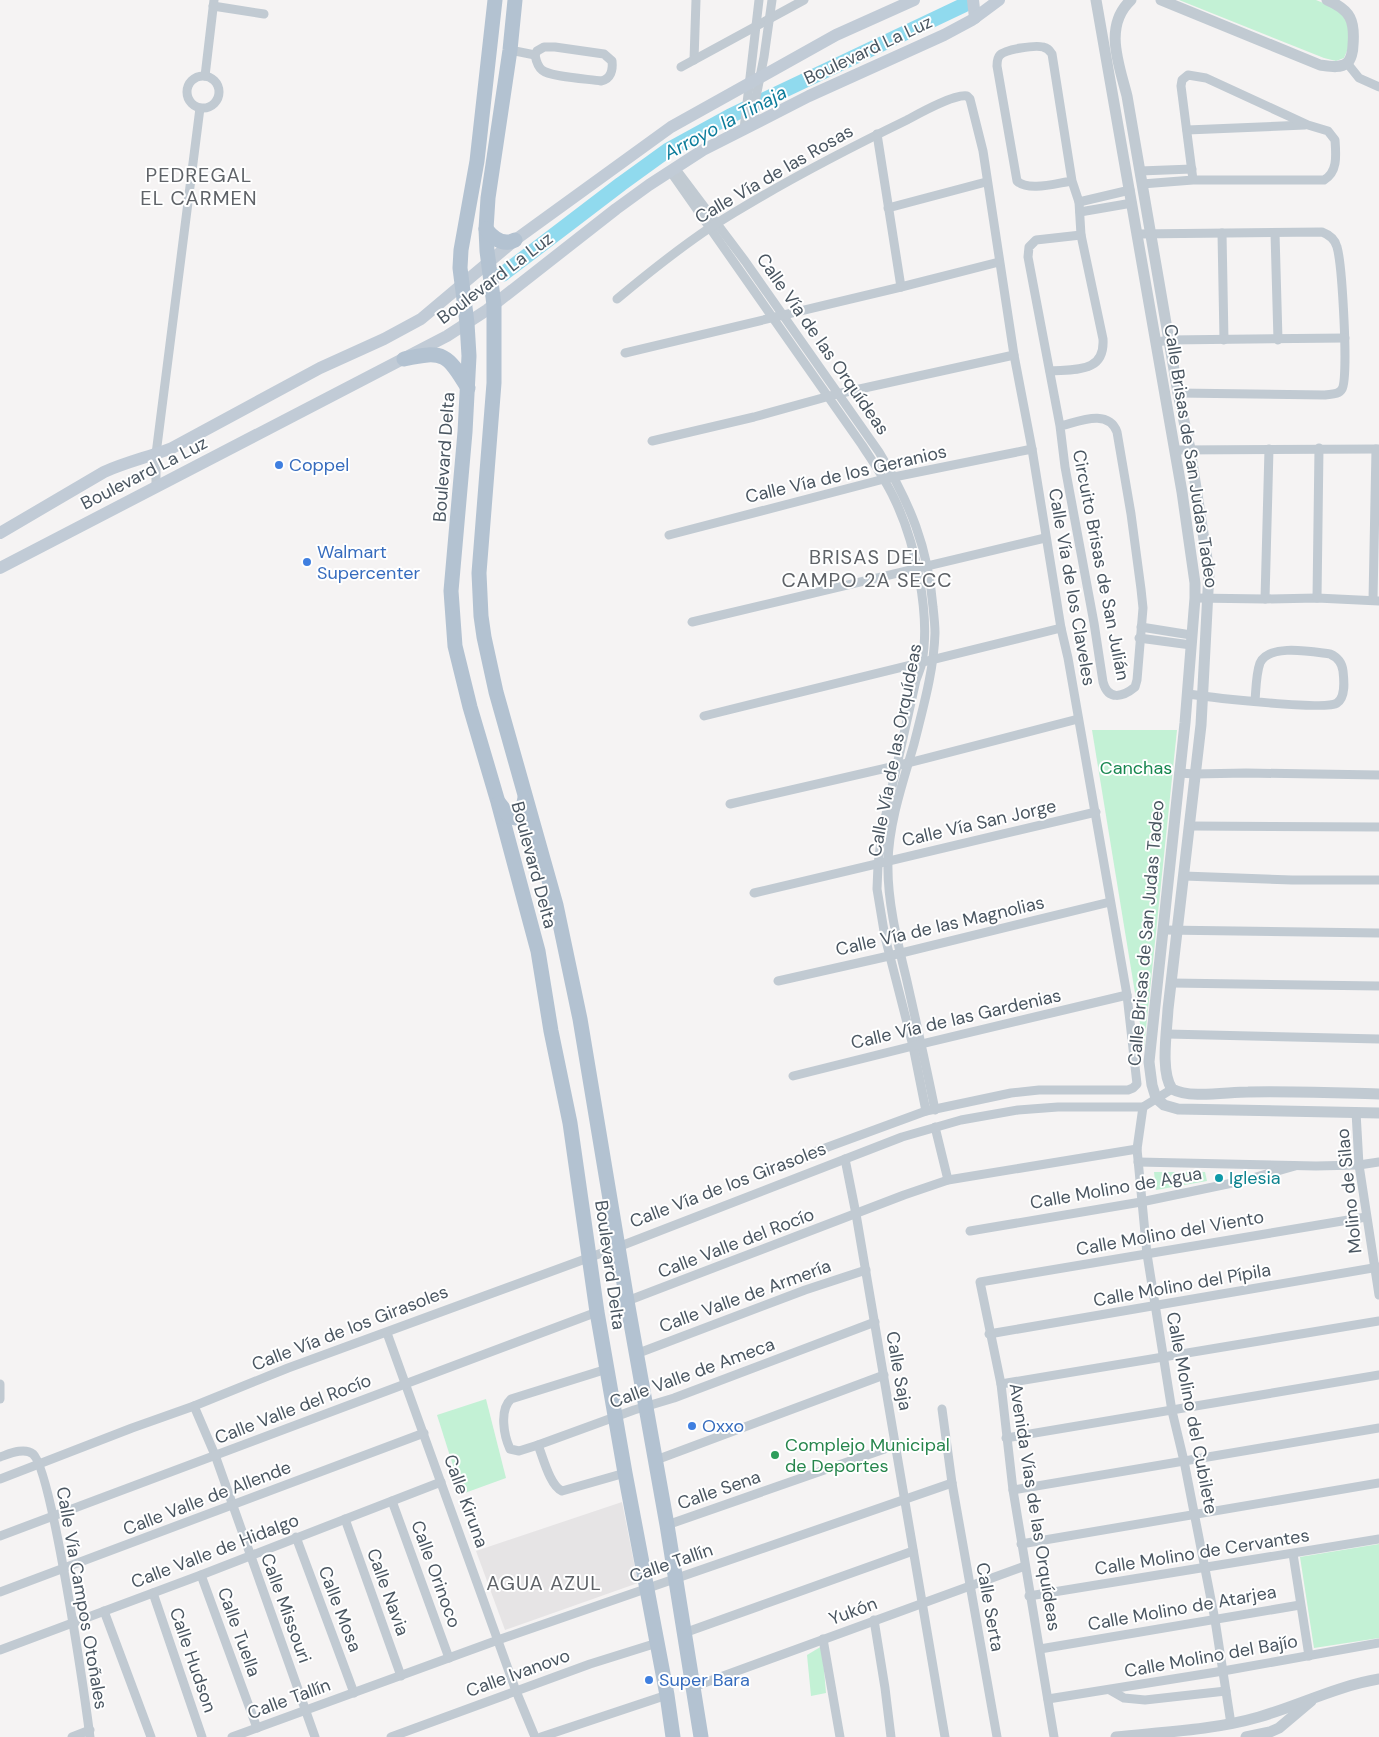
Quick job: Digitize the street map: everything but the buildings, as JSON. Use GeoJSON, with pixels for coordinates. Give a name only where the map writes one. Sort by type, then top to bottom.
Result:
{"type":"FeatureCollection","features":[{"type":"Feature","properties":{"kind":"main road","name":"Boulevard Delta"},"geometry":{"type":"LineString","coordinates":[[494,0],[477,161],[461,250],[462,283],[467,323],[468,388],[452,591],[455,646],[538,951],[551,1032],[570,1123],[597,1312],[673,1737]]}},
{"type":"Feature","properties":{"kind":"main road","name":"Boulevard Delta"},"geometry":{"type":"LineString","coordinates":[[515,0],[510,50],[488,198],[486,229],[494,304],[493,412],[480,558],[479,595],[484,638],[496,692],[556,906],[580,1019],[627,1302],[667,1525],[701,1737]]}},
{"type":"Feature","properties":{"kind":"main road","name":"Boulevard La Luz"},"geometry":{"type":"LineString","coordinates":[[0,533],[104,472],[156,454],[194,437],[320,368],[405,328],[436,307],[515,240],[671,127],[836,35],[914,0]]}},
{"type":"Feature","properties":{"kind":"main road"},"geometry":{"type":"LineString","coordinates":[[973,0],[975,18]]}},
{"type":"Feature","properties":{"kind":"main road","name":"Boulevard La Luz"},"geometry":{"type":"LineString","coordinates":[[0,568],[447,336],[494,304],[574,240],[649,185],[750,120],[809,96],[944,35],[975,18],[999,0]]}},
{"type":"Feature","properties":{"kind":"main road"},"geometry":{"type":"LineString","coordinates":[[491,30],[512,32]]}},
{"type":"Feature","properties":{"kind":"main road"},"geometry":{"type":"LineString","coordinates":[[486,229],[491,235],[501,241],[511,242],[515,240]]}},
{"type":"Feature","properties":{"kind":"main road"},"geometry":{"type":"LineString","coordinates":[[404,359],[433,353],[443,357],[458,371],[468,388]]}},
{"type":"Feature","properties":{"kind":"main road"},"geometry":{"type":"LineString","coordinates":[[498,802],[509,816],[515,818],[522,812],[525,797]]}},
{"type":"Feature","properties":{"kind":"main road"},"geometry":{"type":"LineString","coordinates":[[510,849],[515,842],[526,836],[539,847]]}},
{"type":"Feature","properties":{"kind":"street"},"geometry":{"type":"LineString","coordinates":[[694,60],[696,0]]}},
{"type":"Feature","properties":{"kind":"street"},"geometry":{"type":"LineString","coordinates":[[755,79],[755,26],[759,0]]}},
{"type":"Feature","properties":{"kind":"street"},"geometry":{"type":"LineString","coordinates":[[750,120],[755,79],[772,0]]}},
{"type":"Feature","properties":{"kind":"street"},"geometry":{"type":"LineString","coordinates":[[681,67],[804,0]]}},
{"type":"Feature","properties":{"kind":"street","name":"Calle Brisas de San Judas Tadeo"},"geometry":{"type":"LineString","coordinates":[[1096,0],[1175,450],[1190,544],[1195,598],[1188,694],[1149,1062],[1156,1098]]}},
{"type":"Feature","properties":{"kind":"street"},"geometry":{"type":"LineString","coordinates":[[1161,0],[1320,65],[1339,67],[1347,63],[1353,50],[1354,26],[1352,19],[1341,8],[1327,0]]}},
{"type":"Feature","properties":{"kind":"street"},"geometry":{"type":"LineString","coordinates":[[206,76],[214,3],[264,14]]}},
{"type":"Feature","properties":{"kind":"street","name":"Calle Brisas de San Judas Tadeo"},"geometry":{"type":"LineString","coordinates":[[1127,3],[1119,14],[1114,35],[1117,56],[1127,96],[1178,393],[1190,449],[1208,565],[1209,598],[1206,621],[1201,725],[1167,1034],[1166,1073],[1172,1090]]}},
{"type":"Feature","properties":{"kind":"street"},"geometry":{"type":"LineString","coordinates":[[1050,371],[1092,365],[1097,362],[1103,353],[1103,338],[1081,235],[1079,202],[1072,181],[1052,54],[1048,48],[1040,46],[1014,49],[1002,53],[997,60],[997,66],[1017,181],[1024,186],[1033,186],[1072,181]]}},
{"type":"Feature","properties":{"kind":"street"},"geometry":{"type":"LineString","coordinates":[[550,47],[604,54],[612,61],[612,68],[608,78],[601,81],[553,74],[543,71],[539,67],[535,55],[541,48],[550,47]]}},
{"type":"Feature","properties":{"kind":"street"},"geometry":{"type":"LineString","coordinates":[[510,50],[535,55]]}},
{"type":"Feature","properties":{"kind":"street"},"geometry":{"type":"LineString","coordinates":[[1347,63],[1359,78],[1379,87]]}},
{"type":"Feature","properties":{"kind":"street"},"geometry":{"type":"LineString","coordinates":[[1142,184],[1192,180],[1324,180],[1330,176],[1334,169],[1335,140],[1328,131],[1308,125],[1206,78],[1188,75],[1182,80],[1182,86],[1192,180]]}},
{"type":"Feature","properties":{"kind":"street"},"geometry":{"type":"LineString","coordinates":[[198,76],[206,76],[212,78],[217,84],[218,98],[207,108],[200,108],[188,100],[186,92],[192,80],[198,76]]}},
{"type":"Feature","properties":{"kind":"street"},"geometry":{"type":"LineString","coordinates":[[1112,93],[1127,96]]}},
{"type":"Feature","properties":{"kind":"street","name":"Calle Vía de las Rosas"},"geometry":{"type":"LineString","coordinates":[[617,299],[660,264],[714,226],[755,201],[877,134],[958,96]]}},
{"type":"Feature","properties":{"kind":"street","name":"Calle Vía de los Claveles"},"geometry":{"type":"LineString","coordinates":[[931,1111],[1024,1091],[1128,1090],[1136,1086],[1138,1080],[1127,995],[1096,812],[1045,538],[1032,449],[1014,355],[986,182],[983,151],[972,104],[968,96],[958,96]]}},
{"type":"Feature","properties":{"kind":"street"},"geometry":{"type":"LineString","coordinates":[[156,486],[156,454],[200,108]]}},
{"type":"Feature","properties":{"kind":"street"},"geometry":{"type":"LineString","coordinates":[[1187,130],[1308,125]]}},
{"type":"Feature","properties":{"kind":"street"},"geometry":{"type":"LineString","coordinates":[[877,134],[901,287]]}},
{"type":"Feature","properties":{"kind":"street"},"geometry":{"type":"LineString","coordinates":[[1140,171],[1192,169]]}},
{"type":"Feature","properties":{"kind":"street","name":"Calle Vía de las Orquídeas"},"geometry":{"type":"LineString","coordinates":[[672,170],[782,315],[833,395],[884,479],[901,515],[918,568],[923,613],[924,640],[922,662],[882,832],[878,865],[878,889],[889,956],[917,1045]]}},
{"type":"Feature","properties":{"kind":"street"},"geometry":{"type":"LineString","coordinates":[[888,208],[986,182]]}},
{"type":"Feature","properties":{"kind":"street"},"geometry":{"type":"LineString","coordinates":[[1079,202],[1130,190]]}},
{"type":"Feature","properties":{"kind":"street"},"geometry":{"type":"LineString","coordinates":[[1080,212],[1132,202]]}},
{"type":"Feature","properties":{"kind":"street","name":"Calle Vía de las Orquídeas"},"geometry":{"type":"LineString","coordinates":[[714,226],[772,318],[833,395],[894,477],[911,512],[927,566],[931,584],[935,632],[933,660],[896,812],[888,862],[891,903],[931,1111]]}},
{"type":"Feature","properties":{"kind":"street"},"geometry":{"type":"LineString","coordinates":[[1138,234],[1322,232],[1329,234],[1338,248],[1345,338],[1345,382],[1342,390],[1336,394],[1178,393]]}},
{"type":"Feature","properties":{"kind":"street"},"geometry":{"type":"LineString","coordinates":[[1222,233],[1224,340]]}},
{"type":"Feature","properties":{"kind":"street"},"geometry":{"type":"LineString","coordinates":[[1275,233],[1278,340]]}},
{"type":"Feature","properties":{"kind":"street","name":"Circuito Brisas de San Julián"},"geometry":{"type":"LineString","coordinates":[[1060,426],[1102,418],[1115,427],[1131,514],[1143,608],[1135,686],[1124,695],[1109,693],[1104,687],[1028,251],[1031,244],[1036,240],[1081,235]]}},
{"type":"Feature","properties":{"kind":"street"},"geometry":{"type":"LineString","coordinates":[[625,353],[999,262]]}},
{"type":"Feature","properties":{"kind":"street"},"geometry":{"type":"LineString","coordinates":[[1157,342],[1170,340],[1345,338]]}},
{"type":"Feature","properties":{"kind":"street"},"geometry":{"type":"LineString","coordinates":[[652,442],[833,395],[1014,355]]}},
{"type":"Feature","properties":{"kind":"street"},"geometry":{"type":"LineString","coordinates":[[1317,598],[1319,448]]}},
{"type":"Feature","properties":{"kind":"street","name":"Calle Vía de los Geranios"},"geometry":{"type":"LineString","coordinates":[[669,535],[884,479],[1032,449]]}},
{"type":"Feature","properties":{"kind":"street"},"geometry":{"type":"LineString","coordinates":[[1265,600],[1269,449]]}},
{"type":"Feature","properties":{"kind":"street"},"geometry":{"type":"LineString","coordinates":[[1175,450],[1377,449],[1376,601],[1317,598],[1265,600],[1195,598]]}},
{"type":"Feature","properties":{"kind":"street"},"geometry":{"type":"LineString","coordinates":[[692,622],[1045,538]]}},
{"type":"Feature","properties":{"kind":"street","name":"Circuito Brisas de San Julián"},"geometry":{"type":"LineString","coordinates":[[1141,626],[1191,640]]}},
{"type":"Feature","properties":{"kind":"street"},"geometry":{"type":"LineString","coordinates":[[704,716],[1061,628]]}},
{"type":"Feature","properties":{"kind":"street","name":"Circuito Brisas de San Julián"},"geometry":{"type":"LineString","coordinates":[[1139,638],[1191,640]]}},
{"type":"Feature","properties":{"kind":"street"},"geometry":{"type":"LineString","coordinates":[[1188,694],[1255,701],[1318,706],[1333,705],[1340,700],[1343,692],[1343,668],[1340,662],[1330,654],[1285,651],[1269,653],[1260,663],[1255,701]]}},
{"type":"Feature","properties":{"kind":"street"},"geometry":{"type":"LineString","coordinates":[[730,804],[908,763],[1078,719]]}},
{"type":"Feature","properties":{"kind":"street"},"geometry":{"type":"LineString","coordinates":[[1185,723],[1201,725]]}},
{"type":"Feature","properties":{"kind":"street"},"geometry":{"type":"LineString","coordinates":[[1179,773],[1379,775]]}},
{"type":"Feature","properties":{"kind":"street","name":"Calle Vía San Jorge"},"geometry":{"type":"LineString","coordinates":[[754,893],[1096,812]]}},
{"type":"Feature","properties":{"kind":"street"},"geometry":{"type":"LineString","coordinates":[[1190,826],[1379,827]]}},
{"type":"Feature","properties":{"kind":"street"},"geometry":{"type":"LineString","coordinates":[[1184,876],[1292,880],[1379,880]]}},
{"type":"Feature","properties":{"kind":"street","name":"Calle Vía de las Magnolias"},"geometry":{"type":"LineString","coordinates":[[778,981],[1110,902]]}},
{"type":"Feature","properties":{"kind":"street"},"geometry":{"type":"LineString","coordinates":[[1164,930],[1379,933]]}},
{"type":"Feature","properties":{"kind":"street"},"geometry":{"type":"LineString","coordinates":[[1172,983],[1379,986]]}},
{"type":"Feature","properties":{"kind":"street","name":"Calle Vía de las Gardenias"},"geometry":{"type":"LineString","coordinates":[[793,1076],[1127,995]]}},
{"type":"Feature","properties":{"kind":"street"},"geometry":{"type":"LineString","coordinates":[[1167,1034],[1379,1039]]}},
{"type":"Feature","properties":{"kind":"street"},"geometry":{"type":"LineString","coordinates":[[1143,1107],[1172,1090],[1192,1094],[1249,1092],[1379,1094]]}},
{"type":"Feature","properties":{"kind":"street"},"geometry":{"type":"LineString","coordinates":[[1156,1098],[1164,1106],[1178,1109],[1379,1113]]}},
{"type":"Feature","properties":{"kind":"street","name":"Calle Vía de los Girasoles"},"geometry":{"type":"LineString","coordinates":[[0,1479],[194,1406],[288,1368],[590,1258],[845,1159],[935,1127],[1018,1110],[1058,1107],[1143,1107]]}},
{"type":"Feature","properties":{"kind":"street","name":"Calle Molino del Cubilete"},"geometry":{"type":"LineString","coordinates":[[1143,1107],[1137,1149],[1147,1254],[1162,1357],[1215,1620],[1231,1724]]}},
{"type":"Feature","properties":{"kind":"street"},"geometry":{"type":"LineString","coordinates":[[817,1151],[884,1125],[931,1111]]}},
{"type":"Feature","properties":{"kind":"street","name":"Molino de Silao"},"geometry":{"type":"LineString","coordinates":[[1356,1112],[1359,1166],[1366,1217],[1377,1268],[1379,1296]]}},
{"type":"Feature","properties":{"kind":"street"},"geometry":{"type":"LineString","coordinates":[[935,1127],[948,1180]]}},
{"type":"Feature","properties":{"kind":"street","name":"Calle Valle del Rocío"},"geometry":{"type":"LineString","coordinates":[[627,1302],[904,1195],[948,1180],[1137,1149]]}},
{"type":"Feature","properties":{"kind":"street","name":"Calle Saja"},"geometry":{"type":"LineString","coordinates":[[845,1159],[875,1322],[945,1737]]}},
{"type":"Feature","properties":{"kind":"street","name":"Calle Molino de Agua"},"geometry":{"type":"LineString","coordinates":[[1138,1162],[1359,1166],[1379,1162]]}},
{"type":"Feature","properties":{"kind":"street","name":"Calle Molino de Agua"},"geometry":{"type":"LineString","coordinates":[[970,1231],[1141,1202],[1242,1182],[1295,1166]]}},
{"type":"Feature","properties":{"kind":"street","name":"Calle Molino del Viento"},"geometry":{"type":"LineString","coordinates":[[980,1282],[1366,1217]]}},
{"type":"Feature","properties":{"kind":"street","name":"Calle Molino del Pípila"},"geometry":{"type":"LineString","coordinates":[[990,1334],[1377,1268]]}},
{"type":"Feature","properties":{"kind":"street","name":"Calle Valle de Armería"},"geometry":{"type":"LineString","coordinates":[[636,1354],[805,1290],[866,1270]]}},
{"type":"Feature","properties":{"kind":"street","name":"Avenida Vías de las Orquídeas"},"geometry":{"type":"LineString","coordinates":[[980,1282],[1000,1384],[1021,1544],[1054,1737]]}},
{"type":"Feature","properties":{"kind":"street","name":"Calle Valle del Rocío"},"geometry":{"type":"LineString","coordinates":[[0,1536],[597,1312]]}},
{"type":"Feature","properties":{"kind":"street"},"geometry":{"type":"LineString","coordinates":[[1000,1384],[1379,1321]]}},
{"type":"Feature","properties":{"kind":"street","name":"Calle Valle de Ameca"},"geometry":{"type":"LineString","coordinates":[[607,1369],[511,1399],[505,1406],[505,1428],[510,1449],[519,1451],[674,1398],[875,1322]]}},
{"type":"Feature","properties":{"kind":"street","name":"Calle Kiruna"},"geometry":{"type":"LineString","coordinates":[[387,1333],[516,1691],[535,1737]]}},
{"type":"Feature","properties":{"kind":"street"},"geometry":{"type":"LineString","coordinates":[[656,1460],[884,1375]]}},
{"type":"Feature","properties":{"kind":"street"},"geometry":{"type":"LineString","coordinates":[[1006,1438],[1379,1375]]}},
{"type":"Feature","properties":{"kind":"street"},"geometry":{"type":"LineString","coordinates":[[0,1384],[0,1399]]}},
{"type":"Feature","properties":{"kind":"street","name":"Calle Missouri"},"geometry":{"type":"LineString","coordinates":[[194,1406],[215,1456],[315,1737]]}},
{"type":"Feature","properties":{"kind":"street","name":"Calle Serta"},"geometry":{"type":"LineString","coordinates":[[942,1409],[952,1483],[997,1737]]}},
{"type":"Feature","properties":{"kind":"street"},"geometry":{"type":"LineString","coordinates":[[1013,1490],[1379,1428]]}},
{"type":"Feature","properties":{"kind":"street","name":"Calle Valle de Allende"},"geometry":{"type":"LineString","coordinates":[[0,1592],[424,1433]]}},
{"type":"Feature","properties":{"kind":"street"},"geometry":{"type":"LineString","coordinates":[[538,1445],[555,1487],[562,1491],[625,1473]]}},
{"type":"Feature","properties":{"kind":"street","name":"Calle Sena"},"geometry":{"type":"LineString","coordinates":[[667,1525],[896,1445]]}},
{"type":"Feature","properties":{"kind":"street"},"geometry":{"type":"LineString","coordinates":[[0,1457],[19,1451],[28,1451],[34,1455],[40,1465]]}},
{"type":"Feature","properties":{"kind":"street","name":"Calle Vía Campos Otoñales"},"geometry":{"type":"LineString","coordinates":[[40,1465],[53,1516],[63,1569],[90,1734]]}},
{"type":"Feature","properties":{"kind":"street","name":"Calle Valle de Hidalgo"},"geometry":{"type":"LineString","coordinates":[[0,1650],[441,1482]]}},
{"type":"Feature","properties":{"kind":"street","name":"Calle Tallín"},"geometry":{"type":"LineString","coordinates":[[232,1737],[498,1640],[952,1483]]}},
{"type":"Feature","properties":{"kind":"street"},"geometry":{"type":"LineString","coordinates":[[1021,1544],[1379,1483]]}},
{"type":"Feature","properties":{"kind":"street","name":"Calle Orinoco"},"geometry":{"type":"LineString","coordinates":[[392,1501],[449,1658]]}},
{"type":"Feature","properties":{"kind":"street","name":"Calle Navia"},"geometry":{"type":"LineString","coordinates":[[345,1519],[401,1676]]}},
{"type":"Feature","properties":{"kind":"street","name":"Calle Mosa"},"geometry":{"type":"LineString","coordinates":[[296,1537],[354,1693]]}},
{"type":"Feature","properties":{"kind":"street","name":"Calle Molino de Cervantes"},"geometry":{"type":"LineString","coordinates":[[1029,1596],[1379,1539]]}},
{"type":"Feature","properties":{"kind":"street"},"geometry":{"type":"LineString","coordinates":[[684,1633],[913,1551]]}},
{"type":"Feature","properties":{"kind":"street"},"geometry":{"type":"LineString","coordinates":[[1293,1554],[1309,1656]]}},
{"type":"Feature","properties":{"kind":"street","name":"Yukón"},"geometry":{"type":"LineString","coordinates":[[693,1687],[1025,1566]]}},
{"type":"Feature","properties":{"kind":"street","name":"Calle Tuella"},"geometry":{"type":"LineString","coordinates":[[200,1575],[257,1728]]}},
{"type":"Feature","properties":{"kind":"street","name":"Calle Hudson"},"geometry":{"type":"LineString","coordinates":[[153,1593],[202,1737]]}},
{"type":"Feature","properties":{"kind":"street","name":"Calle Molino de Atarjea"},"geometry":{"type":"LineString","coordinates":[[1040,1649],[1300,1605]]}},
{"type":"Feature","properties":{"kind":"street"},"geometry":{"type":"LineString","coordinates":[[104,1611],[151,1737]]}},
{"type":"Feature","properties":{"kind":"street"},"geometry":{"type":"LineString","coordinates":[[874,1620],[891,1737]]}},
{"type":"Feature","properties":{"kind":"street"},"geometry":{"type":"LineString","coordinates":[[823,1639],[840,1737]]}},
{"type":"Feature","properties":{"kind":"street","name":"Calle Ivanovo"},"geometry":{"type":"LineString","coordinates":[[391,1737],[590,1664],[657,1643]]}},
{"type":"Feature","properties":{"kind":"street","name":"Calle Molino del Bajío"},"geometry":{"type":"LineString","coordinates":[[1048,1699],[1379,1643]]}},
{"type":"Feature","properties":{"kind":"street"},"geometry":{"type":"LineString","coordinates":[[1116,1737],[1231,1724],[1279,1711],[1318,1695],[1379,1679]]}},
{"type":"Feature","properties":{"kind":"street"},"geometry":{"type":"LineString","coordinates":[[1110,1690],[1124,1698],[1144,1700],[1226,1691]]}},
{"type":"Feature","properties":{"kind":"street"},"geometry":{"type":"LineString","coordinates":[[541,1737],[667,1695]]}},
{"type":"Feature","properties":{"kind":"street"},"geometry":{"type":"LineString","coordinates":[[1246,1737],[1271,1735],[1318,1695]]}},
{"type":"Feature","properties":{"kind":"street"},"geometry":{"type":"LineString","coordinates":[[72,1737],[90,1734]]}},
{"type":"Feature","properties":{"kind":"shaded area"},"geometry":{"type":"Polygon","coordinates":[[[622,1502],[638,1583],[505,1630],[476,1551],[622,1502]]]}},
{"type":"Feature","properties":{"kind":"green space"},"geometry":{"type":"Polygon","coordinates":[[[1179,0],[1316,0],[1338,9],[1348,23],[1349,46],[1344,58],[1336,61],[1324,58],[1179,0]]]}},
{"type":"Feature","properties":{"kind":"green space","name":"Canchas"},"geometry":{"type":"Polygon","coordinates":[[[1092,730],[1177,730],[1144,1048],[1092,730]]]}},
{"type":"Feature","properties":{"kind":"green space"},"geometry":{"type":"Polygon","coordinates":[[[1154,1172],[1205,1172],[1207,1181],[1156,1190],[1154,1172]]]}},
{"type":"Feature","properties":{"kind":"green space"},"geometry":{"type":"Polygon","coordinates":[[[486,1399],[506,1478],[462,1494],[437,1415],[486,1399]]]}},
{"type":"Feature","properties":{"kind":"green space"},"geometry":{"type":"Polygon","coordinates":[[[1379,1544],[1379,1638],[1314,1648],[1300,1557],[1379,1544]]]}},
{"type":"Feature","properties":{"kind":"green space"},"geometry":{"type":"Polygon","coordinates":[[[822,1646],[826,1693],[811,1696],[807,1655],[822,1646]]]}},
{"type":"Feature","properties":{"kind":"waterway","name":"Arroyo la Tinaja"},"geometry":{"type":"LineString","coordinates":[[963,0],[964,5]]}},
{"type":"Feature","properties":{"kind":"waterway","name":"Arroyo la Tinaja"},"geometry":{"type":"LineString","coordinates":[[503,274],[668,150],[730,116],[964,5]]}},
{"type":"Feature","properties":{"kind":"place","name":"Coppel"},"geometry":{"type":"Point","coordinates":[279,465]}},
{"type":"Feature","properties":{"kind":"place","name":"Walmart Supercenter"},"geometry":{"type":"Point","coordinates":[307,562]}},
{"type":"Feature","properties":{"kind":"place","name":"Iglesia"},"geometry":{"type":"Point","coordinates":[1219,1178]}},
{"type":"Feature","properties":{"kind":"place","name":"Oxxo"},"geometry":{"type":"Point","coordinates":[692,1426]}},
{"type":"Feature","properties":{"kind":"place","name":"Complejo Municipal de Deportes"},"geometry":{"type":"Point","coordinates":[775,1455]}},
{"type":"Feature","properties":{"kind":"place","name":"Super Bara"},"geometry":{"type":"Point","coordinates":[649,1680]}},
{"type":"Feature","properties":{"kind":"district","name":"PEDREGAL EL CARMEN"},"geometry":{"type":"Point","coordinates":[199,186]}},
{"type":"Feature","properties":{"kind":"district","name":"BRISAS DEL CAMPO 2A SECC"},"geometry":{"type":"Point","coordinates":[867,568]}},
{"type":"Feature","properties":{"kind":"district","name":"AGUA AZUL"},"geometry":{"type":"Point","coordinates":[544,1583]}}]}
